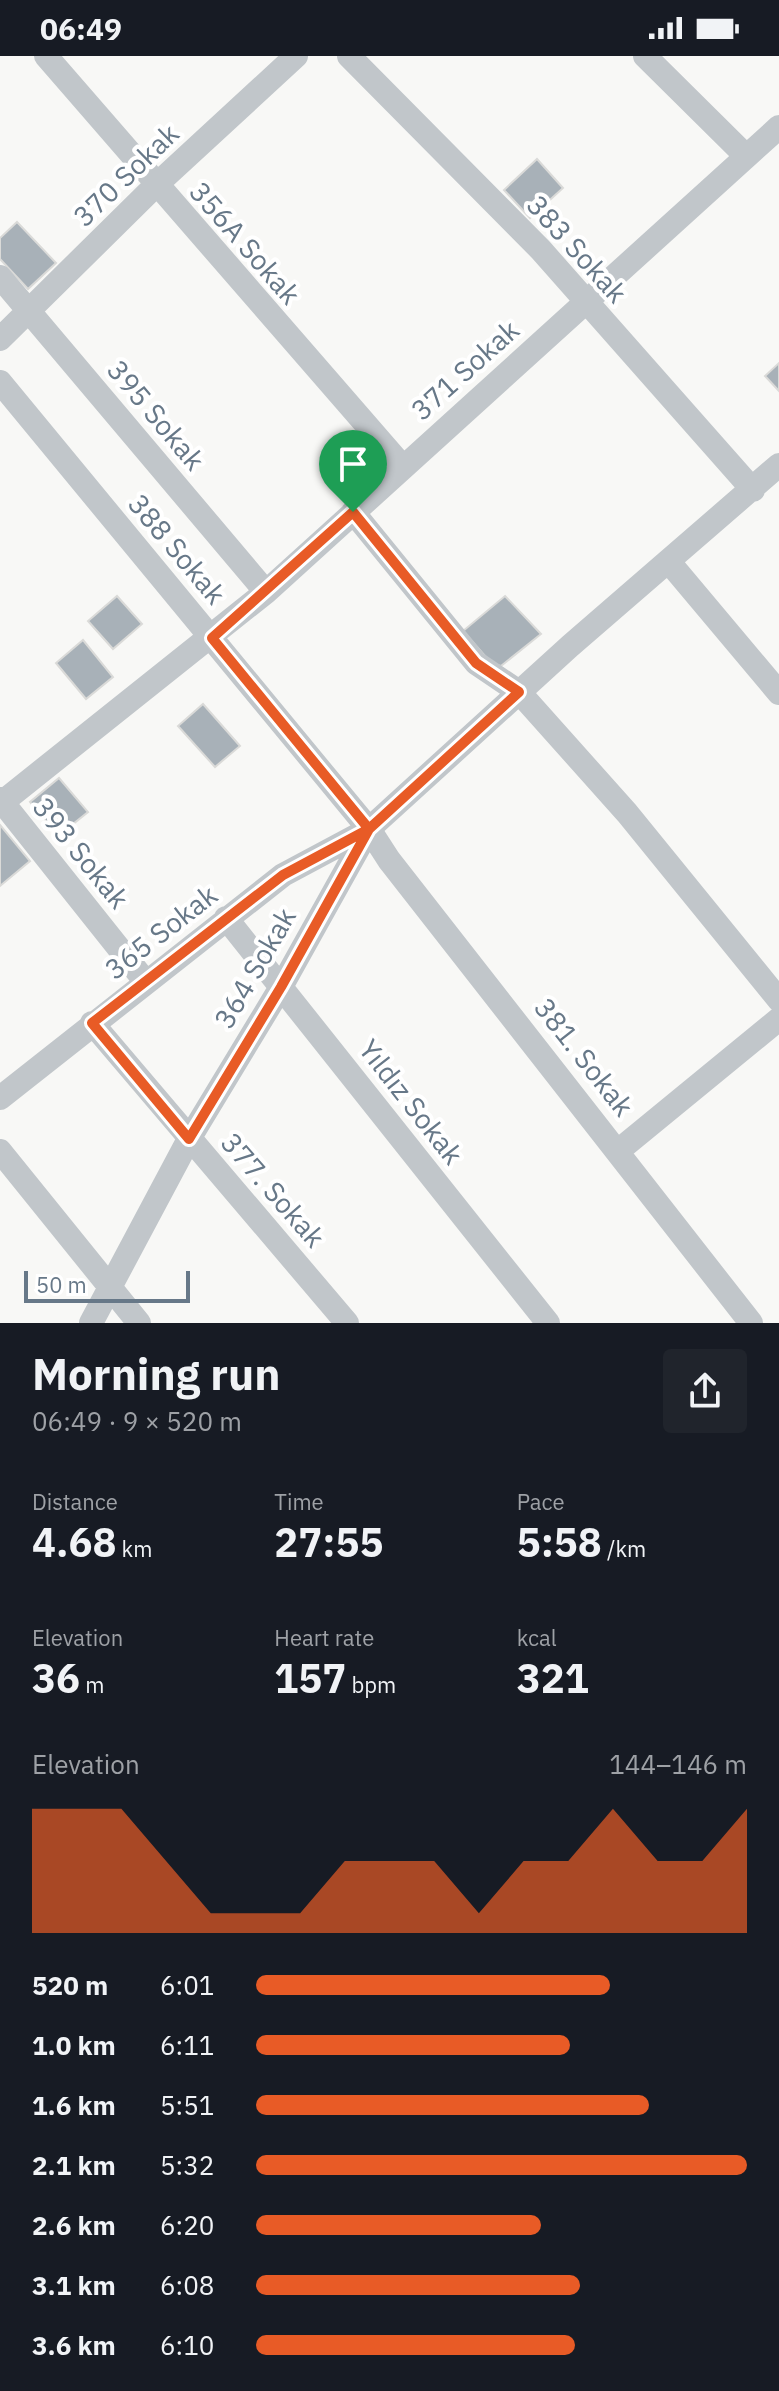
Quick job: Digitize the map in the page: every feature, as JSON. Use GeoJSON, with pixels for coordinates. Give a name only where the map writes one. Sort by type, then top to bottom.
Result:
{"type":"FeatureCollection","features":[{"type":"Feature","properties":{"kind":"street","name":"356A Sokak"},"geometry":{"type":"LineString","coordinates":[[46,56],[155,186],[403,467]]}},
{"type":"Feature","properties":{"kind":"street","name":"370 Sokak"},"geometry":{"type":"LineString","coordinates":[[0,339],[155,186],[296,56]]}},
{"type":"Feature","properties":{"kind":"street","name":"383 Sokak"},"geometry":{"type":"LineString","coordinates":[[349,56],[541,250],[753,490]]}},
{"type":"Feature","properties":{"kind":"street"},"geometry":{"type":"LineString","coordinates":[[645,56],[746,156]]}},
{"type":"Feature","properties":{"kind":"street","name":"371 Sokak"},"geometry":{"type":"LineString","coordinates":[[1,802],[212,638],[266,592],[779,127]]}},
{"type":"Feature","properties":{"kind":"street","name":"395 Sokak"},"geometry":{"type":"LineString","coordinates":[[0,277],[266,592]]}},
{"type":"Feature","properties":{"kind":"street","name":"388 Sokak"},"geometry":{"type":"LineString","coordinates":[[0,382],[369,829]]}},
{"type":"Feature","properties":{"kind":"street","name":"364 Sokak"},"geometry":{"type":"LineString","coordinates":[[91,1323],[189,1139],[281,987],[369,829],[519,692],[779,465]]}},
{"type":"Feature","properties":{"kind":"street"},"geometry":{"type":"LineString","coordinates":[[353,512],[476,663],[519,692],[627,813],[779,1000]]}},
{"type":"Feature","properties":{"kind":"street"},"geometry":{"type":"LineString","coordinates":[[669,562],[779,693]]}},
{"type":"Feature","properties":{"kind":"street","name":"393 Sokak"},"geometry":{"type":"LineString","coordinates":[[1,802],[145,981]]}},
{"type":"Feature","properties":{"kind":"street","name":"365 Sokak"},"geometry":{"type":"LineString","coordinates":[[0,1098],[283,875],[369,829]]}},
{"type":"Feature","properties":{"kind":"street","name":"381. Sokak"},"geometry":{"type":"LineString","coordinates":[[369,829],[389,860],[751,1323]]}},
{"type":"Feature","properties":{"kind":"street","name":"Yıldız Sokak"},"geometry":{"type":"LineString","coordinates":[[226,918],[548,1323]]}},
{"type":"Feature","properties":{"kind":"street"},"geometry":{"type":"LineString","coordinates":[[618,1151],[779,1019]]}},
{"type":"Feature","properties":{"kind":"street","name":"377. Sokak"},"geometry":{"type":"LineString","coordinates":[[92,1023],[347,1323]]}},
{"type":"Feature","properties":{"kind":"street"},"geometry":{"type":"LineString","coordinates":[[0,1151],[139,1323]]}},
{"type":"Feature","properties":{"kind":"building"},"geometry":{"type":"Polygon","coordinates":[[[537,159],[563,188],[530,218],[504,190],[537,159]]]}},
{"type":"Feature","properties":{"kind":"building"},"geometry":{"type":"Polygon","coordinates":[[[17,222],[56,263],[28,289],[0,259],[0,238],[17,222]]]}},
{"type":"Feature","properties":{"kind":"building"},"geometry":{"type":"Polygon","coordinates":[[[779,363],[779,391],[765,376],[779,363]]]}},
{"type":"Feature","properties":{"kind":"building"},"geometry":{"type":"Polygon","coordinates":[[[117,596],[142,624],[113,649],[88,621],[117,596]]]}},
{"type":"Feature","properties":{"kind":"building"},"geometry":{"type":"Polygon","coordinates":[[[505,596],[541,634],[501,666],[492,664],[463,631],[505,596]]]}},
{"type":"Feature","properties":{"kind":"building"},"geometry":{"type":"Polygon","coordinates":[[[83,640],[113,677],[86,699],[56,663],[83,640]]]}},
{"type":"Feature","properties":{"kind":"building"},"geometry":{"type":"Polygon","coordinates":[[[203,704],[240,746],[215,767],[178,726],[203,704]]]}},
{"type":"Feature","properties":{"kind":"building"},"geometry":{"type":"Polygon","coordinates":[[[59,778],[88,812],[58,836],[30,802],[59,778]]]}},
{"type":"Feature","properties":{"kind":"building"},"geometry":{"type":"Polygon","coordinates":[[[0,825],[30,861],[0,886],[0,825]]]}},
{"type":"Feature","properties":{"kind":"route"},"geometry":{"type":"LineString","coordinates":[[353,512],[212,638],[369,829],[283,875],[92,1023],[189,1139],[281,987],[369,829],[519,692],[476,663],[353,512]]}}]}
